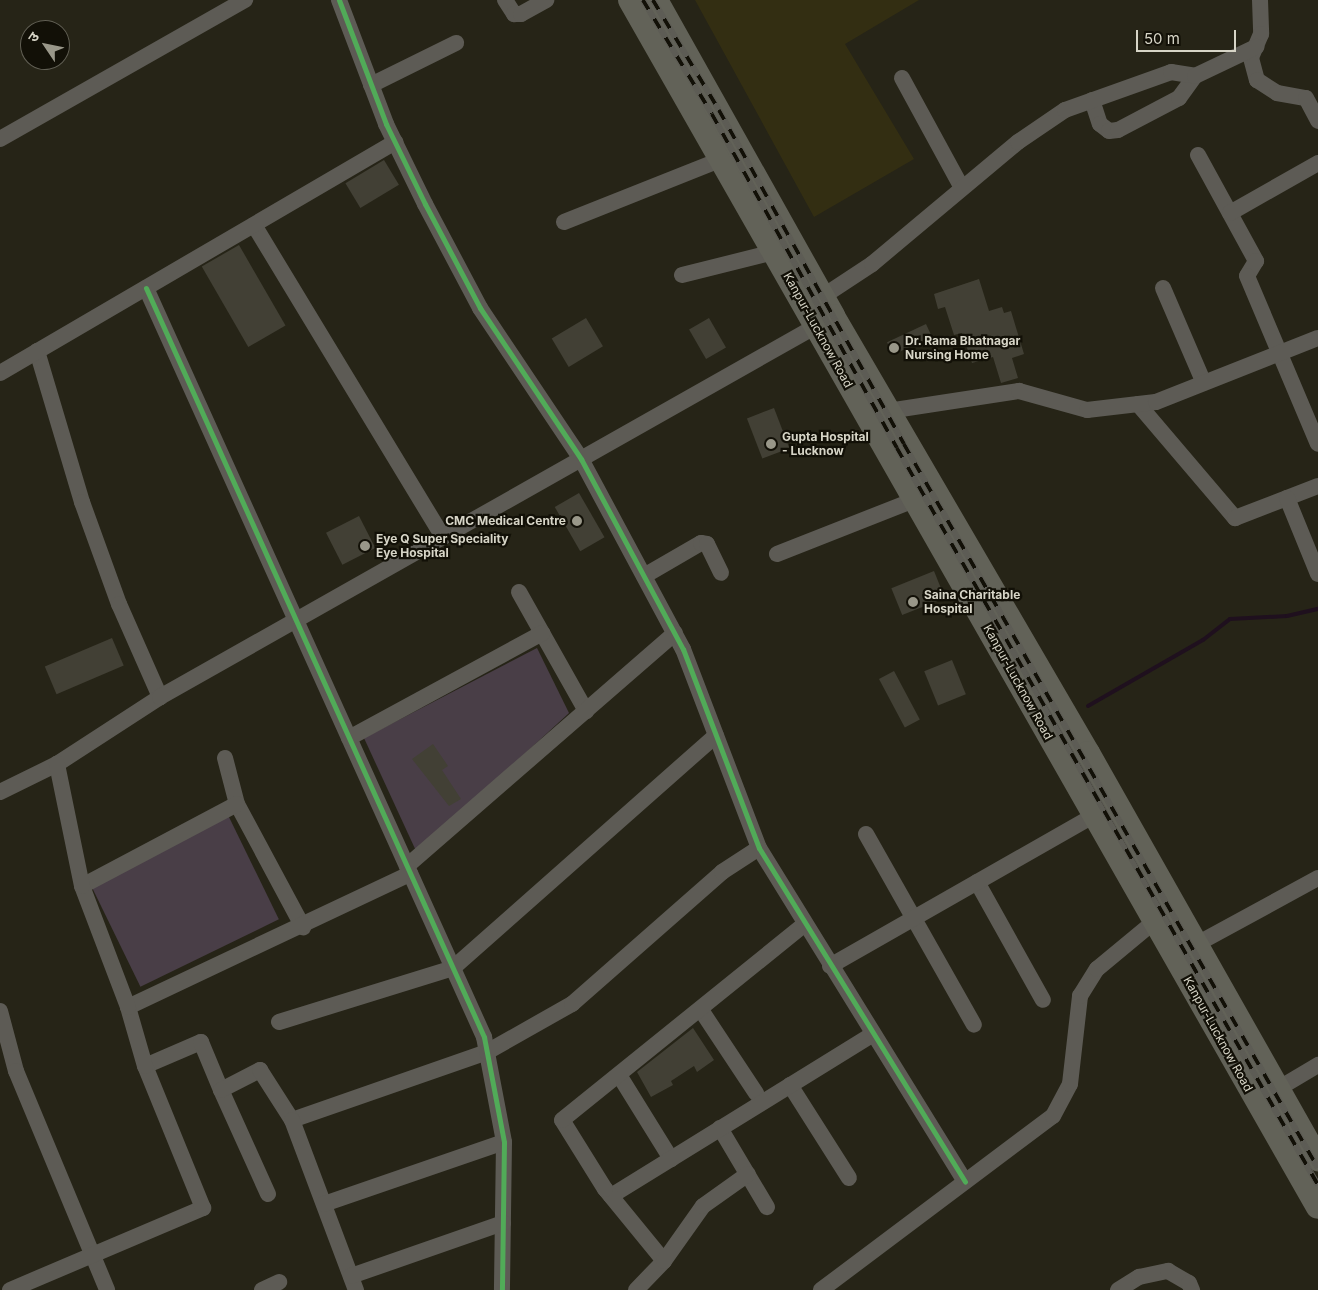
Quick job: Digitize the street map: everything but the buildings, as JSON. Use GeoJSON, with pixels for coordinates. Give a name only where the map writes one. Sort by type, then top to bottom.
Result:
{"type":"FeatureCollection","features":[{"type":"Feature","properties":{"kind":"highway","name":"Kanpur-Lucknow Road"},"geometry":{"type":"LineString","coordinates":[[630,0],[774,252],[823,313],[888,411],[1088,753],[1195,945],[1318,1159]]}},
{"type":"Feature","properties":{"kind":"highway","name":"Kanpur-Lucknow Road"},"geometry":{"type":"LineString","coordinates":[[656,0],[823,313],[914,500],[1093,816],[1156,920],[1255,1102],[1318,1207]]}},
{"type":"Feature","properties":{"kind":"street"},"geometry":{"type":"LineString","coordinates":[[0,139],[245,0]]}},
{"type":"Feature","properties":{"kind":"street"},"geometry":{"type":"LineString","coordinates":[[339,0],[395,142],[480,308],[581,459],[675,633],[759,848],[872,1035],[965,1181]]}},
{"type":"Feature","properties":{"kind":"street"},"geometry":{"type":"LineString","coordinates":[[505,0],[514,14],[521,14],[546,0]]}},
{"type":"Feature","properties":{"kind":"street"},"geometry":{"type":"LineString","coordinates":[[1260,0],[1262,34],[1251,58],[1257,80],[1276,93],[1312,95],[1318,121]]}},
{"type":"Feature","properties":{"kind":"street"},"geometry":{"type":"LineString","coordinates":[[371,85],[456,43]]}},
{"type":"Feature","properties":{"kind":"street"},"geometry":{"type":"LineString","coordinates":[[1092,100],[1100,124],[1109,131],[1118,130],[1179,98],[1195,76],[1256,47]]}},
{"type":"Feature","properties":{"kind":"street"},"geometry":{"type":"LineString","coordinates":[[0,792],[56,764],[160,697],[581,459],[823,313],[872,264],[962,188],[1057,116],[1092,100],[1171,72],[1195,76]]}},
{"type":"Feature","properties":{"kind":"street"},"geometry":{"type":"LineString","coordinates":[[902,78],[962,188]]}},
{"type":"Feature","properties":{"kind":"street"},"geometry":{"type":"LineString","coordinates":[[0,373],[395,142]]}},
{"type":"Feature","properties":{"kind":"street"},"geometry":{"type":"LineString","coordinates":[[1198,155],[1256,261],[1247,276],[1318,444]]}},
{"type":"Feature","properties":{"kind":"street"},"geometry":{"type":"LineString","coordinates":[[564,222],[722,159]]}},
{"type":"Feature","properties":{"kind":"street"},"geometry":{"type":"LineString","coordinates":[[1230,213],[1318,163]]}},
{"type":"Feature","properties":{"kind":"street"},"geometry":{"type":"LineString","coordinates":[[254,225],[443,537]]}},
{"type":"Feature","properties":{"kind":"street"},"geometry":{"type":"LineString","coordinates":[[682,275],[774,252]]}},
{"type":"Feature","properties":{"kind":"street"},"geometry":{"type":"LineString","coordinates":[[146,288],[484,1037],[504,1142],[502,1290]]}},
{"type":"Feature","properties":{"kind":"street"},"geometry":{"type":"LineString","coordinates":[[1163,288],[1204,383]]}},
{"type":"Feature","properties":{"kind":"street"},"geometry":{"type":"LineString","coordinates":[[888,411],[1019,391],[1086,410],[1156,402],[1318,338]]}},
{"type":"Feature","properties":{"kind":"street"},"geometry":{"type":"LineString","coordinates":[[37,351],[82,502],[116,595],[160,697]]}},
{"type":"Feature","properties":{"kind":"street"},"geometry":{"type":"LineString","coordinates":[[1138,404],[1235,518],[1318,486]]}},
{"type":"Feature","properties":{"kind":"street"},"geometry":{"type":"LineString","coordinates":[[1287,498],[1318,574]]}},
{"type":"Feature","properties":{"kind":"street"},"geometry":{"type":"LineString","coordinates":[[777,554],[914,500]]}},
{"type":"Feature","properties":{"kind":"street"},"geometry":{"type":"LineString","coordinates":[[644,576],[701,543],[707,544],[721,573]]}},
{"type":"Feature","properties":{"kind":"street"},"geometry":{"type":"LineString","coordinates":[[519,592],[586,711]]}},
{"type":"Feature","properties":{"kind":"street"},"geometry":{"type":"LineString","coordinates":[[349,738],[542,633]]}},
{"type":"Feature","properties":{"kind":"street"},"geometry":{"type":"LineString","coordinates":[[128,1007],[303,927],[409,870],[675,633]]}},
{"type":"Feature","properties":{"kind":"street"},"geometry":{"type":"LineString","coordinates":[[279,1022],[453,968],[716,735]]}},
{"type":"Feature","properties":{"kind":"street"},"geometry":{"type":"LineString","coordinates":[[225,758],[237,804],[303,927]]}},
{"type":"Feature","properties":{"kind":"street"},"geometry":{"type":"LineString","coordinates":[[10,1290],[31,1286],[202,1208],[145,1066],[128,1007],[82,886],[56,764]]}},
{"type":"Feature","properties":{"kind":"street"},"geometry":{"type":"LineString","coordinates":[[82,886],[237,804]]}},
{"type":"Feature","properties":{"kind":"street"},"geometry":{"type":"LineString","coordinates":[[830,966],[1093,816]]}},
{"type":"Feature","properties":{"kind":"street"},"geometry":{"type":"LineString","coordinates":[[866,834],[974,1025]]}},
{"type":"Feature","properties":{"kind":"street"},"geometry":{"type":"LineString","coordinates":[[292,1120],[486,1052],[572,1004],[722,872],[759,848]]}},
{"type":"Feature","properties":{"kind":"street"},"geometry":{"type":"LineString","coordinates":[[1195,945],[1318,878]]}},
{"type":"Feature","properties":{"kind":"street"},"geometry":{"type":"LineString","coordinates":[[977,882],[1043,1000]]}},
{"type":"Feature","properties":{"kind":"street"},"geometry":{"type":"LineString","coordinates":[[821,1290],[1053,1116],[1070,1084],[1080,996],[1097,969],[1156,920]]}},
{"type":"Feature","properties":{"kind":"street"},"geometry":{"type":"LineString","coordinates":[[664,1262],[611,1196],[562,1120],[701,1010],[805,924]]}},
{"type":"Feature","properties":{"kind":"street"},"geometry":{"type":"LineString","coordinates":[[701,1010],[756,1093]]}},
{"type":"Feature","properties":{"kind":"street"},"geometry":{"type":"LineString","coordinates":[[0,1011],[5,1047],[107,1290]]}},
{"type":"Feature","properties":{"kind":"street"},"geometry":{"type":"LineString","coordinates":[[611,1196],[872,1035]]}},
{"type":"Feature","properties":{"kind":"street"},"geometry":{"type":"LineString","coordinates":[[145,1066],[201,1042],[268,1194]]}},
{"type":"Feature","properties":{"kind":"street"},"geometry":{"type":"LineString","coordinates":[[1255,1102],[1318,1064]]}},
{"type":"Feature","properties":{"kind":"street"},"geometry":{"type":"LineString","coordinates":[[221,1090],[260,1070],[292,1120],[354,1283],[503,1223]]}},
{"type":"Feature","properties":{"kind":"street"},"geometry":{"type":"LineString","coordinates":[[618,1075],[671,1159]]}},
{"type":"Feature","properties":{"kind":"street"},"geometry":{"type":"LineString","coordinates":[[790,1085],[849,1178]]}},
{"type":"Feature","properties":{"kind":"street"},"geometry":{"type":"LineString","coordinates":[[720,1128],[767,1207]]}},
{"type":"Feature","properties":{"kind":"street"},"geometry":{"type":"LineString","coordinates":[[324,1204],[504,1142]]}},
{"type":"Feature","properties":{"kind":"street"},"geometry":{"type":"LineString","coordinates":[[636,1290],[664,1262],[703,1206],[748,1174]]}},
{"type":"Feature","properties":{"kind":"street"},"geometry":{"type":"LineString","coordinates":[[1118,1290],[1139,1277],[1168,1271],[1189,1283],[1192,1290]]}},
{"type":"Feature","properties":{"kind":"street"},"geometry":{"type":"LineString","coordinates":[[262,1290],[279,1282]]}},
{"type":"Feature","properties":{"kind":"shaded area"},"geometry":{"type":"Polygon","coordinates":[[[695,0],[919,0],[845,44],[914,159],[814,217],[695,0]]]}},
{"type":"Feature","properties":{"kind":"shaded area"},"geometry":{"type":"Polygon","coordinates":[[[537,648],[569,713],[417,853],[364,738],[537,648]]]}},
{"type":"Feature","properties":{"kind":"shaded area"},"geometry":{"type":"Polygon","coordinates":[[[228,815],[279,919],[140,987],[90,883],[228,815]]]}},
{"type":"Feature","properties":{"kind":"waterway"},"geometry":{"type":"LineString","coordinates":[[1088,706],[1203,640],[1230,619],[1287,616],[1318,609]]}},
{"type":"Feature","properties":{"kind":"railway"},"geometry":{"type":"LineString","coordinates":[[643,0],[712,114],[897,448],[1318,1185]]}},
{"type":"Feature","properties":{"kind":"railway"},"geometry":{"type":"LineString","coordinates":[[653,0],[719,110],[904,444],[1318,1168]]}},
{"type":"Feature","properties":{"kind":"cycle path"},"geometry":{"type":"LineString","coordinates":[[339,0],[386,124],[425,204],[480,308],[581,459],[683,649],[759,848],[965,1181]]}},
{"type":"Feature","properties":{"kind":"cycle path"},"geometry":{"type":"LineString","coordinates":[[146,288],[484,1037],[504,1142],[502,1290]]}},
{"type":"Feature","properties":{"kind":"place","name":"Dr. Rama Bhatnagar Nursing Home"},"geometry":{"type":"Point","coordinates":[894,348]}},
{"type":"Feature","properties":{"kind":"place","name":"Gupta Hospital - Lucknow"},"geometry":{"type":"Point","coordinates":[771,444]}},
{"type":"Feature","properties":{"kind":"place","name":"CMC Medical Centre"},"geometry":{"type":"Point","coordinates":[577,521]}},
{"type":"Feature","properties":{"kind":"place","name":"Eye Q Super Speciality Eye Hospital"},"geometry":{"type":"Point","coordinates":[365,546]}},
{"type":"Feature","properties":{"kind":"place","name":"Saina Charitable Hospital"},"geometry":{"type":"Point","coordinates":[913,602]}}]}
